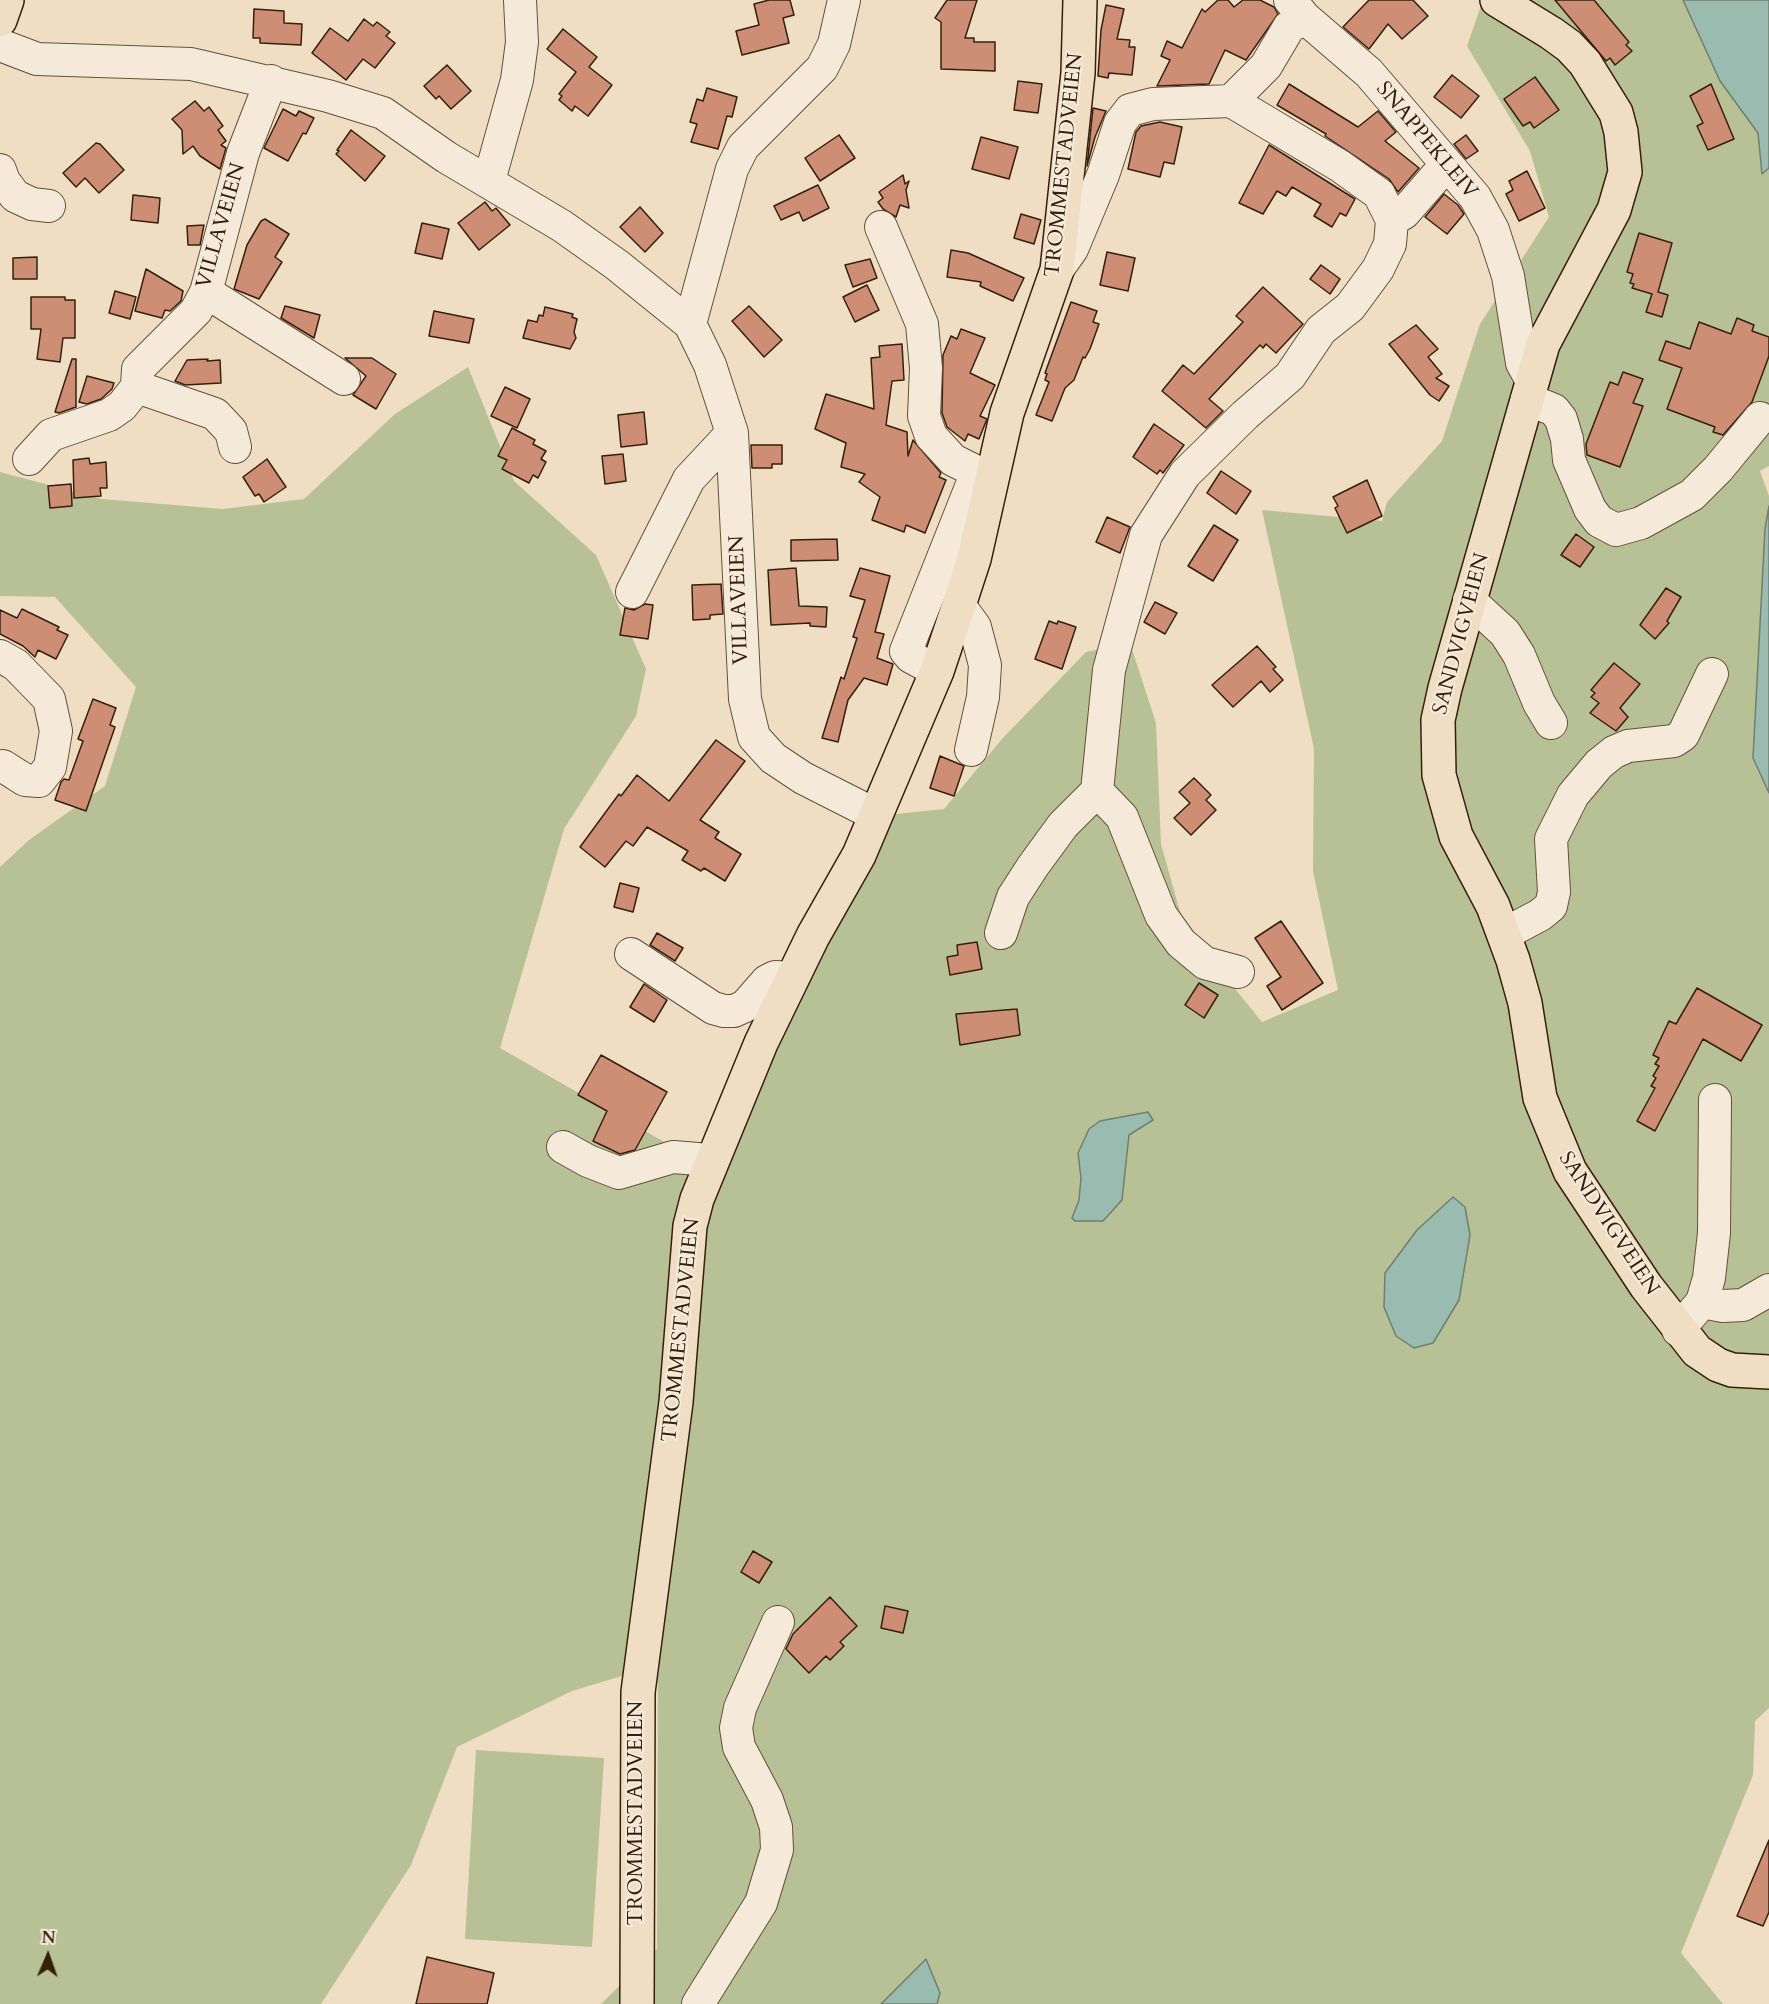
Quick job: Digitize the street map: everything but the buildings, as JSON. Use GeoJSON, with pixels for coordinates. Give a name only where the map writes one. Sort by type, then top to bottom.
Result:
{"type":"FeatureCollection","features":[{"type":"Feature","properties":{"kind":"main road"},"geometry":{"type":"LineString","coordinates":[[0,20],[7,0]]}},
{"type":"Feature","properties":{"kind":"main road","name":"TROMMESTADVEIEN"},"geometry":{"type":"LineString","coordinates":[[637,2004],[638,1692],[676,1402],[690,1226],[710,1165],[761,1043],[792,978],[859,855],[937,671],[974,559],[985,473],[1057,270],[1078,73],[1080,0]]}},
{"type":"Feature","properties":{"kind":"main road","name":"SANDVIGVEIEN"},"geometry":{"type":"LineString","coordinates":[[1497,0],[1560,39],[1585,63],[1616,113],[1625,159],[1622,188],[1614,210],[1543,344],[1469,600],[1438,720],[1439,775],[1456,836],[1504,934],[1525,1003],[1540,1098],[1551,1131],[1570,1171],[1678,1330],[1697,1351],[1718,1365],[1732,1370],[1769,1372]]}},
{"type":"Feature","properties":{"kind":"street"},"geometry":{"type":"LineString","coordinates":[[690,324],[732,170],[742,147],[822,68],[834,44],[844,0]]}},
{"type":"Feature","properties":{"kind":"street"},"geometry":{"type":"LineString","coordinates":[[489,182],[517,80],[522,42],[521,2]]}},
{"type":"Feature","properties":{"kind":"street"},"geometry":{"type":"LineString","coordinates":[[1231,101],[1266,66],[1298,9]]}},
{"type":"Feature","properties":{"kind":"street","name":"SNAPPEKLEIV"},"geometry":{"type":"LineString","coordinates":[[1298,9],[1369,74],[1475,197],[1493,230],[1508,276],[1522,363],[1530,390]]}},
{"type":"Feature","properties":{"kind":"street","name":"VILLAVEIEN"},"geometry":{"type":"LineString","coordinates":[[0,45],[37,59],[191,64],[271,81],[383,113],[562,226],[599,252],[690,324],[710,365],[732,433],[745,699],[754,737],[773,758],[803,778],[876,815]]}},
{"type":"Feature","properties":{"kind":"street","name":"VILLAVEIEN"},"geometry":{"type":"LineString","coordinates":[[29,459],[51,435],[109,415],[122,406],[137,387],[138,369],[196,310],[206,292],[243,153],[271,81]]}},
{"type":"Feature","properties":{"kind":"street"},"geometry":{"type":"LineString","coordinates":[[1002,933],[1013,897],[1023,881],[1063,825],[1097,791],[1109,670],[1146,535],[1185,474],[1245,415],[1290,376],[1321,330],[1350,307],[1378,269],[1390,244],[1392,220],[1378,194],[1231,101],[1153,104],[1130,110],[1120,123],[1103,175],[1072,249],[1057,270]]}},
{"type":"Feature","properties":{"kind":"street"},"geometry":{"type":"LineString","coordinates":[[1392,220],[1404,213],[1446,165]]}},
{"type":"Feature","properties":{"kind":"street"},"geometry":{"type":"LineString","coordinates":[[0,170],[4,181],[15,196],[32,204],[49,206]]}},
{"type":"Feature","properties":{"kind":"street"},"geometry":{"type":"LineString","coordinates":[[881,227],[922,324],[926,368],[924,416],[931,436],[953,460],[985,473]]}},
{"type":"Feature","properties":{"kind":"street"},"geometry":{"type":"LineString","coordinates":[[206,292],[344,379]]}},
{"type":"Feature","properties":{"kind":"street"},"geometry":{"type":"LineString","coordinates":[[137,387],[215,414],[231,431],[235,447]]}},
{"type":"Feature","properties":{"kind":"street"},"geometry":{"type":"LineString","coordinates":[[1530,390],[1561,419],[1567,439],[1569,460],[1578,486],[1599,521],[1616,530],[1641,523],[1692,495],[1718,469],[1760,418]]}},
{"type":"Feature","properties":{"kind":"street"},"geometry":{"type":"LineString","coordinates":[[632,592],[689,479],[732,433]]}},
{"type":"Feature","properties":{"kind":"street","name":"TROMMESTADVEIEN"},"geometry":{"type":"LineString","coordinates":[[937,671],[911,657],[906,651],[985,473]]}},
{"type":"Feature","properties":{"kind":"street"},"geometry":{"type":"LineString","coordinates":[[1469,600],[1505,633],[1519,655],[1539,703],[1551,723]]}},
{"type":"Feature","properties":{"kind":"street"},"geometry":{"type":"LineString","coordinates":[[959,605],[975,627],[985,665],[983,697],[971,750]]}},
{"type":"Feature","properties":{"kind":"street"},"geometry":{"type":"LineString","coordinates":[[0,656],[16,665],[49,699],[56,731],[50,767],[39,781],[25,780],[3,766]]}},
{"type":"Feature","properties":{"kind":"street"},"geometry":{"type":"LineString","coordinates":[[1504,934],[1540,915],[1551,906],[1554,892],[1551,839],[1573,795],[1599,764],[1614,752],[1628,746],[1674,741],[1683,735],[1712,674]]}},
{"type":"Feature","properties":{"kind":"street"},"geometry":{"type":"LineString","coordinates":[[1097,791],[1122,817],[1161,915],[1181,943],[1205,963],[1238,972]]}},
{"type":"Feature","properties":{"kind":"street"},"geometry":{"type":"LineString","coordinates":[[631,954],[713,1008],[724,1011],[734,1011],[745,1006],[767,981],[775,976],[792,978]]}},
{"type":"Feature","properties":{"kind":"street"},"geometry":{"type":"LineString","coordinates":[[1678,1330],[1702,1302],[1709,1278],[1714,1233],[1716,1100]]}},
{"type":"Feature","properties":{"kind":"street"},"geometry":{"type":"LineString","coordinates":[[563,1147],[588,1161],[619,1173],[673,1157],[698,1159],[710,1165]]}},
{"type":"Feature","properties":{"kind":"street"},"geometry":{"type":"LineString","coordinates":[[1702,1302],[1722,1306],[1743,1305],[1769,1290]]}},
{"type":"Feature","properties":{"kind":"street"},"geometry":{"type":"LineString","coordinates":[[698,2004],[761,1903],[777,1850],[776,1827],[767,1800],[739,1748],[736,1728],[740,1708],[778,1622]]}},
{"type":"Feature","properties":{"kind":"green space"},"geometry":{"type":"Polygon","coordinates":[[[1483,0],[1683,0],[1720,81],[1758,133],[1762,173],[1769,168],[1769,466],[1760,471],[1769,496],[1769,506],[1765,529],[1753,758],[1769,793],[1769,1708],[1755,1721],[1753,1775],[1681,1953],[1723,2004],[601,2004],[657,1949],[658,1665],[572,1691],[457,1747],[411,1865],[321,2004],[0,2004],[0,867],[29,840],[105,786],[136,687],[55,597],[0,596],[0,472],[102,499],[223,509],[304,499],[395,414],[468,367],[514,481],[596,555],[646,669],[636,716],[564,829],[500,1048],[701,1163],[877,816],[944,809],[1002,739],[1086,652],[1130,643],[1156,723],[1161,844],[1184,926],[1262,1022],[1338,990],[1313,871],[1314,749],[1262,510],[1382,521],[1387,502],[1442,441],[1480,324],[1549,217],[1530,151],[1467,46],[1483,0]],[[1463,1272],[1385,1273],[1384,1307],[1396,1336],[1463,1281],[1463,1272]]]}},
{"type":"Feature","properties":{"kind":"green space"},"geometry":{"type":"Polygon","coordinates":[[[476,1750],[604,1758],[592,1947],[465,1939],[476,1750]]]}},
{"type":"Feature","properties":{"kind":"water"},"geometry":{"type":"Polygon","coordinates":[[[1683,0],[1769,0],[1769,168],[1762,174],[1758,133],[1720,81],[1683,0]]]}},
{"type":"Feature","properties":{"kind":"water"},"geometry":{"type":"Polygon","coordinates":[[[1769,506],[1769,793],[1753,758],[1765,529],[1769,506]]]}},
{"type":"Feature","properties":{"kind":"water"},"geometry":{"type":"Polygon","coordinates":[[[1148,1112],[1153,1120],[1129,1135],[1122,1200],[1103,1221],[1075,1221],[1072,1218],[1079,1200],[1081,1178],[1078,1153],[1089,1129],[1100,1121],[1148,1112]]]}},
{"type":"Feature","properties":{"kind":"water"},"geometry":{"type":"Polygon","coordinates":[[[1453,1197],[1465,1207],[1470,1235],[1459,1300],[1433,1343],[1414,1348],[1396,1336],[1384,1307],[1385,1273],[1417,1230],[1453,1197]]]}},
{"type":"Feature","properties":{"kind":"water"},"geometry":{"type":"Polygon","coordinates":[[[926,1959],[940,1993],[937,2004],[881,2004],[926,1959]]]}}]}
